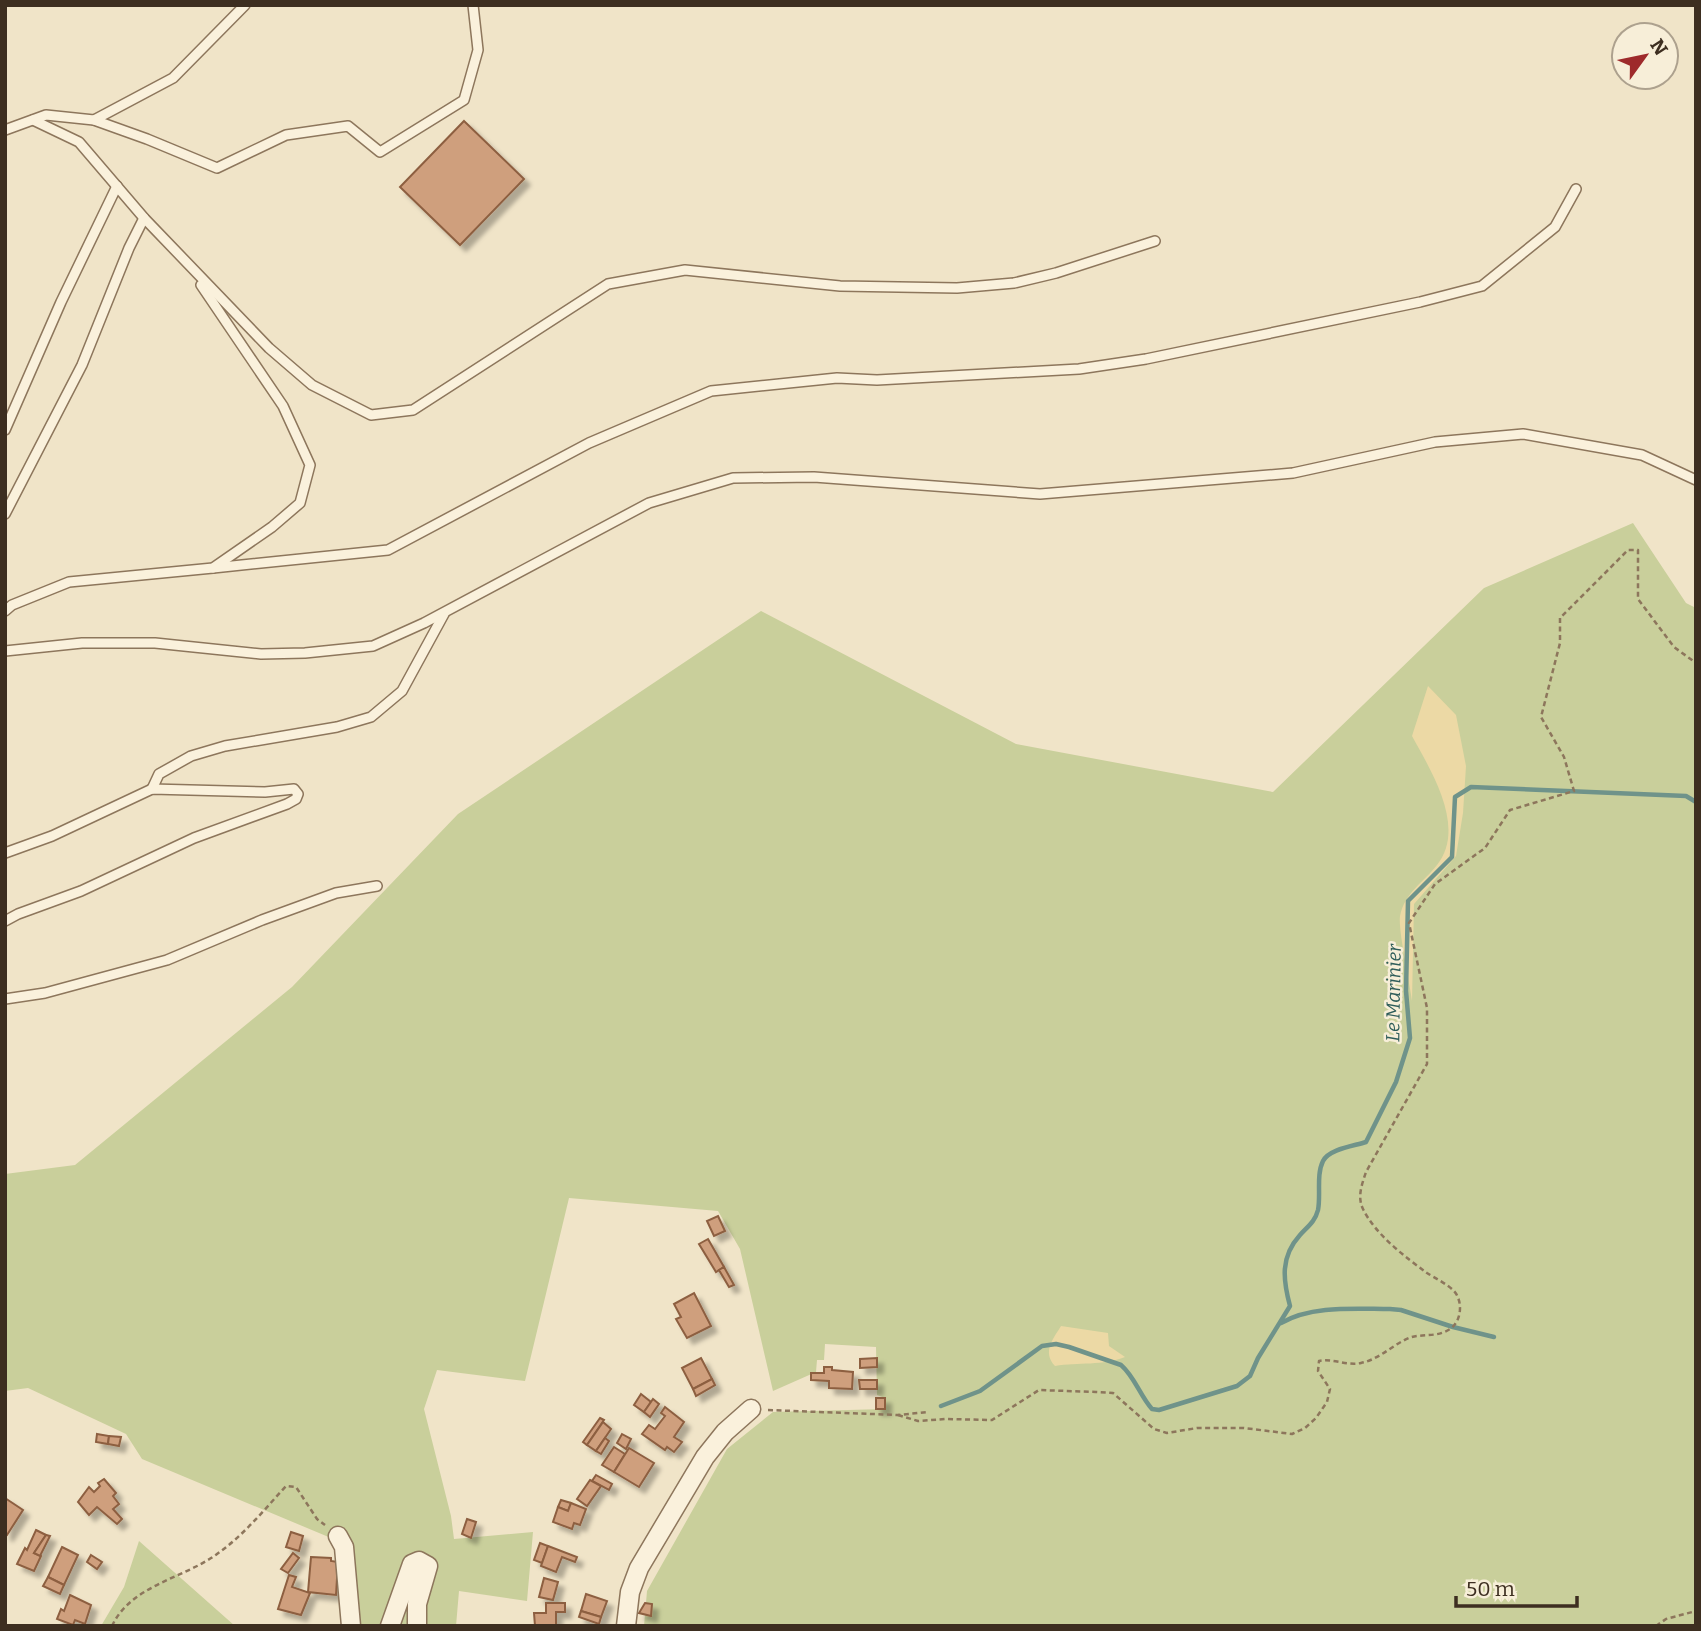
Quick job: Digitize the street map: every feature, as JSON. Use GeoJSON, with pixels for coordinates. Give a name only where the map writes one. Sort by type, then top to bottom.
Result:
{"type":"FeatureCollection","features":[{"type":"Feature","properties":{"kind":"street"},"geometry":{"type":"LineString","coordinates":[[626,1626],[626,1608],[639,1568],[705,1457],[725,1432],[751,1409]]}},
{"type":"Feature","properties":{"kind":"street"},"geometry":{"type":"LineString","coordinates":[[338,1536],[344,1547],[351,1626]]}},
{"type":"Feature","properties":{"kind":"street"},"geometry":{"type":"LineString","coordinates":[[390,1626],[412,1564],[419,1561],[428,1566],[417,1604],[417,1626]]}},
{"type":"Feature","properties":{"kind":"lane"},"geometry":{"type":"LineString","coordinates":[[93,120],[173,78],[245,5]]}},
{"type":"Feature","properties":{"kind":"lane"},"geometry":{"type":"LineString","coordinates":[[5,130],[46,115],[93,120],[217,168],[286,135],[348,126],[380,152],[464,100],[478,50],[473,5]]}},
{"type":"Feature","properties":{"kind":"lane"},"geometry":{"type":"LineString","coordinates":[[33,120],[79,142],[144,218],[269,348],[312,385],[371,415],[413,410],[608,284],[685,270],[840,286],[957,288],[1014,283],[1056,273],[1155,241]]}},
{"type":"Feature","properties":{"kind":"lane"},"geometry":{"type":"LineString","coordinates":[[5,430],[61,302],[117,186]]}},
{"type":"Feature","properties":{"kind":"lane"},"geometry":{"type":"LineString","coordinates":[[5,611],[12,605],[69,582],[388,550],[589,443],[711,391],[837,378],[877,380],[1079,369],[1160,356],[1420,302],[1482,286],[1555,228],[1576,189]]}},
{"type":"Feature","properties":{"kind":"lane"},"geometry":{"type":"LineString","coordinates":[[5,514],[82,365],[129,248],[144,218]]}},
{"type":"Feature","properties":{"kind":"lane"},"geometry":{"type":"LineString","coordinates":[[186,263],[283,406],[310,465],[300,503],[272,527],[213,568]]}},
{"type":"Feature","properties":{"kind":"lane"},"geometry":{"type":"LineString","coordinates":[[5,651],[82,643],[155,643],[261,654],[305,653],[373,646],[445,612],[649,503],[733,478],[814,477],[1040,494],[1293,473],[1435,442],[1523,434],[1642,455],[1696,480]]}},
{"type":"Feature","properties":{"kind":"lane"},"geometry":{"type":"LineString","coordinates":[[152,789],[159,774],[191,756],[225,746],[337,727],[370,717],[402,691],[445,612]]}},
{"type":"Feature","properties":{"kind":"lane"},"geometry":{"type":"LineString","coordinates":[[5,853],[52,835],[152,789],[265,792],[294,789],[298,794],[296,799],[287,804],[194,838],[81,891],[5,921]]}},
{"type":"Feature","properties":{"kind":"lane"},"geometry":{"type":"LineString","coordinates":[[5,999],[45,993],[167,960],[336,892],[377,886]]}},
{"type":"Feature","properties":{"kind":"path"},"geometry":{"type":"LineString","coordinates":[[898,1415],[918,1421],[992,1420],[1039,1390],[1096,1392],[1113,1393],[1154,1429],[1167,1433],[1197,1428],[1244,1428],[1292,1434],[1305,1428],[1316,1418],[1327,1402],[1330,1390],[1318,1371],[1319,1361],[1359,1363],[1376,1358],[1410,1338],[1435,1335],[1453,1327],[1459,1319],[1461,1305],[1454,1291],[1397,1252],[1362,1208],[1360,1190],[1366,1172],[1427,1064],[1427,1008],[1409,923],[1435,884],[1485,848],[1510,810],[1574,791],[1564,757],[1541,717],[1560,643],[1560,618],[1628,550],[1638,550],[1638,599],[1674,647],[1696,663]]}},
{"type":"Feature","properties":{"kind":"path"},"geometry":{"type":"LineString","coordinates":[[751,1409],[898,1415],[928,1412]]}},
{"type":"Feature","properties":{"kind":"path"},"geometry":{"type":"LineString","coordinates":[[111,1626],[130,1601],[215,1556],[243,1534],[286,1486],[296,1487],[317,1519],[338,1536]]}},
{"type":"Feature","properties":{"kind":"path"},"geometry":{"type":"LineString","coordinates":[[1656,1626],[1666,1619],[1696,1611]]}},
{"type":"Feature","properties":{"kind":"green space"},"geometry":{"type":"Polygon","coordinates":[[[1633,523],[1686,603],[1696,608],[1696,1626],[644,1626],[647,1591],[727,1449],[773,1412],[885,1409],[885,1398],[877,1395],[876,1347],[825,1344],[824,1360],[817,1360],[816,1372],[773,1391],[740,1249],[718,1211],[569,1198],[525,1381],[437,1370],[424,1409],[451,1516],[454,1539],[533,1532],[527,1601],[459,1591],[456,1626],[353,1626],[347,1557],[331,1538],[142,1459],[126,1434],[28,1388],[5,1391],[5,1174],[75,1165],[292,987],[458,814],[761,611],[1016,744],[1273,792],[1484,588],[1633,523]]]}},
{"type":"Feature","properties":{"kind":"green space"},"geometry":{"type":"Polygon","coordinates":[[[139,1541],[235,1626],[101,1626],[124,1587],[139,1541]]]}},
{"type":"Feature","properties":{"kind":"sand"},"geometry":{"type":"Polygon","coordinates":[[[1428,686],[1456,715],[1466,766],[1463,813],[1456,856],[1414,904],[1412,1001],[1400,916],[1410,894],[1437,865],[1445,850],[1448,834],[1443,799],[1412,736],[1428,686]]]}},
{"type":"Feature","properties":{"kind":"sand"},"geometry":{"type":"Polygon","coordinates":[[[1061,1326],[1108,1333],[1109,1346],[1125,1357],[1108,1362],[1055,1366],[1049,1351],[1061,1326]]]}},
{"type":"Feature","properties":{"kind":"building"},"geometry":{"type":"Polygon","coordinates":[[[464,121],[524,179],[460,245],[400,187],[464,121]]]}},
{"type":"Feature","properties":{"kind":"building"},"geometry":{"type":"Polygon","coordinates":[[[718,1216],[725,1231],[714,1236],[707,1221],[718,1216]]]}},
{"type":"Feature","properties":{"kind":"building"},"geometry":{"type":"Polygon","coordinates":[[[708,1239],[724,1267],[716,1272],[699,1244],[708,1239]]]}},
{"type":"Feature","properties":{"kind":"building"},"geometry":{"type":"Polygon","coordinates":[[[724,1267],[734,1285],[729,1287],[719,1270],[724,1267]]]}},
{"type":"Feature","properties":{"kind":"building"},"geometry":{"type":"Polygon","coordinates":[[[694,1293],[711,1326],[687,1338],[676,1319],[681,1317],[674,1304],[694,1293]]]}},
{"type":"Feature","properties":{"kind":"building"},"geometry":{"type":"Polygon","coordinates":[[[701,1358],[712,1379],[693,1389],[682,1368],[701,1358]]]}},
{"type":"Feature","properties":{"kind":"building"},"geometry":{"type":"Polygon","coordinates":[[[877,1358],[877,1367],[860,1368],[860,1359],[877,1358]]]}},
{"type":"Feature","properties":{"kind":"building"},"geometry":{"type":"Polygon","coordinates":[[[824,1367],[853,1372],[852,1389],[829,1388],[829,1381],[811,1380],[811,1373],[824,1373],[824,1367]]]}},
{"type":"Feature","properties":{"kind":"building"},"geometry":{"type":"Polygon","coordinates":[[[712,1379],[715,1385],[696,1396],[693,1389],[712,1379]]]}},
{"type":"Feature","properties":{"kind":"building"},"geometry":{"type":"Polygon","coordinates":[[[859,1380],[877,1380],[877,1389],[860,1389],[859,1380]]]}},
{"type":"Feature","properties":{"kind":"building"},"geometry":{"type":"Polygon","coordinates":[[[641,1394],[651,1402],[644,1412],[634,1405],[641,1394]]]}},
{"type":"Feature","properties":{"kind":"building"},"geometry":{"type":"Polygon","coordinates":[[[876,1398],[885,1398],[885,1409],[876,1409],[876,1398]]]}},
{"type":"Feature","properties":{"kind":"building"},"geometry":{"type":"Polygon","coordinates":[[[653,1399],[659,1404],[650,1417],[644,1412],[653,1399]]]}},
{"type":"Feature","properties":{"kind":"building"},"geometry":{"type":"Polygon","coordinates":[[[665,1407],[684,1422],[674,1437],[682,1442],[674,1452],[667,1447],[665,1450],[642,1434],[649,1425],[655,1429],[665,1416],[661,1413],[665,1407]]]}},
{"type":"Feature","properties":{"kind":"building"},"geometry":{"type":"Polygon","coordinates":[[[600,1418],[604,1420],[587,1445],[583,1442],[600,1418]]]}},
{"type":"Feature","properties":{"kind":"building"},"geometry":{"type":"Polygon","coordinates":[[[603,1422],[611,1429],[596,1451],[587,1445],[603,1422]]]}},
{"type":"Feature","properties":{"kind":"building"},"geometry":{"type":"Polygon","coordinates":[[[97,1434],[109,1436],[108,1444],[96,1442],[97,1434]]]}},
{"type":"Feature","properties":{"kind":"building"},"geometry":{"type":"Polygon","coordinates":[[[622,1434],[631,1439],[626,1449],[617,1443],[622,1434]]]}},
{"type":"Feature","properties":{"kind":"building"},"geometry":{"type":"Polygon","coordinates":[[[109,1436],[121,1437],[119,1446],[108,1444],[109,1436]]]}},
{"type":"Feature","properties":{"kind":"building"},"geometry":{"type":"Polygon","coordinates":[[[605,1438],[609,1441],[601,1454],[596,1451],[605,1438]]]}},
{"type":"Feature","properties":{"kind":"building"},"geometry":{"type":"Polygon","coordinates":[[[614,1447],[625,1454],[614,1472],[602,1465],[614,1447]]]}},
{"type":"Feature","properties":{"kind":"building"},"geometry":{"type":"Polygon","coordinates":[[[629,1448],[654,1463],[639,1487],[614,1472],[629,1448]]]}},
{"type":"Feature","properties":{"kind":"building"},"geometry":{"type":"Polygon","coordinates":[[[596,1475],[612,1484],[609,1490],[592,1481],[596,1475]]]}},
{"type":"Feature","properties":{"kind":"building"},"geometry":{"type":"Polygon","coordinates":[[[104,1479],[116,1493],[113,1496],[119,1504],[113,1509],[122,1519],[117,1524],[97,1507],[89,1515],[78,1502],[89,1487],[94,1492],[100,1486],[98,1483],[104,1479]]]}},
{"type":"Feature","properties":{"kind":"building"},"geometry":{"type":"Polygon","coordinates":[[[590,1480],[601,1486],[587,1506],[577,1499],[590,1480]]]}},
{"type":"Feature","properties":{"kind":"building"},"geometry":{"type":"Polygon","coordinates":[[[5,1498],[23,1510],[7,1535],[5,1534],[5,1498]]]}},
{"type":"Feature","properties":{"kind":"building"},"geometry":{"type":"Polygon","coordinates":[[[561,1500],[571,1503],[568,1511],[558,1507],[561,1500]]]}},
{"type":"Feature","properties":{"kind":"building"},"geometry":{"type":"Polygon","coordinates":[[[571,1503],[586,1509],[580,1525],[574,1523],[572,1529],[553,1522],[558,1507],[568,1511],[571,1503]]]}},
{"type":"Feature","properties":{"kind":"building"},"geometry":{"type":"Polygon","coordinates":[[[467,1519],[476,1522],[471,1538],[462,1534],[467,1519]]]}},
{"type":"Feature","properties":{"kind":"building"},"geometry":{"type":"Polygon","coordinates":[[[36,1530],[46,1535],[34,1553],[41,1556],[34,1571],[17,1564],[36,1530]]]}},
{"type":"Feature","properties":{"kind":"building"},"geometry":{"type":"Polygon","coordinates":[[[291,1532],[303,1536],[299,1551],[286,1547],[291,1532]]]}},
{"type":"Feature","properties":{"kind":"building"},"geometry":{"type":"Polygon","coordinates":[[[46,1535],[50,1536],[40,1556],[34,1553],[46,1535]]]}},
{"type":"Feature","properties":{"kind":"building"},"geometry":{"type":"Polygon","coordinates":[[[540,1543],[548,1546],[542,1563],[534,1560],[540,1543]]]}},
{"type":"Feature","properties":{"kind":"building"},"geometry":{"type":"Polygon","coordinates":[[[548,1546],[577,1557],[575,1562],[562,1557],[556,1572],[541,1566],[548,1546]]]}},
{"type":"Feature","properties":{"kind":"building"},"geometry":{"type":"Polygon","coordinates":[[[62,1547],[78,1555],[64,1585],[48,1577],[62,1547]]]}},
{"type":"Feature","properties":{"kind":"building"},"geometry":{"type":"Polygon","coordinates":[[[293,1553],[299,1558],[288,1573],[281,1569],[293,1553]]]}},
{"type":"Feature","properties":{"kind":"building"},"geometry":{"type":"Polygon","coordinates":[[[91,1555],[102,1562],[97,1569],[87,1562],[91,1555]]]}},
{"type":"Feature","properties":{"kind":"building"},"geometry":{"type":"Polygon","coordinates":[[[311,1557],[331,1558],[331,1561],[338,1562],[336,1595],[308,1592],[311,1557]]]}},
{"type":"Feature","properties":{"kind":"building"},"geometry":{"type":"Polygon","coordinates":[[[289,1575],[296,1577],[292,1587],[310,1593],[301,1615],[278,1609],[289,1575]]]}},
{"type":"Feature","properties":{"kind":"building"},"geometry":{"type":"Polygon","coordinates":[[[48,1577],[64,1585],[60,1594],[43,1586],[48,1577]]]}},
{"type":"Feature","properties":{"kind":"building"},"geometry":{"type":"Polygon","coordinates":[[[544,1578],[558,1582],[553,1600],[539,1597],[544,1578]]]}},
{"type":"Feature","properties":{"kind":"building"},"geometry":{"type":"Polygon","coordinates":[[[586,1594],[607,1601],[601,1617],[581,1611],[586,1594]]]}},
{"type":"Feature","properties":{"kind":"building"},"geometry":{"type":"Polygon","coordinates":[[[70,1595],[91,1605],[85,1624],[75,1620],[73,1625],[57,1619],[61,1609],[64,1611],[70,1595]]]}},
{"type":"Feature","properties":{"kind":"building"},"geometry":{"type":"Polygon","coordinates":[[[546,1603],[565,1603],[565,1612],[556,1612],[556,1626],[535,1626],[534,1613],[546,1613],[546,1603]]]}},
{"type":"Feature","properties":{"kind":"building"},"geometry":{"type":"Polygon","coordinates":[[[645,1603],[652,1604],[651,1616],[639,1613],[645,1603]]]}},
{"type":"Feature","properties":{"kind":"building"},"geometry":{"type":"Polygon","coordinates":[[[581,1611],[601,1617],[599,1624],[579,1617],[581,1611]]]}},
{"type":"Feature","properties":{"kind":"waterway","name":"Le Marinier"},"geometry":{"type":"LineString","coordinates":[[941,1406],[980,1391],[1042,1346],[1056,1344],[1121,1365],[1152,1409],[1159,1410],[1237,1386],[1250,1376],[1290,1306],[1285,1278],[1286,1260],[1294,1243],[1317,1214],[1323,1161],[1336,1151],[1366,1142],[1396,1082],[1410,1038],[1406,991],[1408,901],[1452,857],[1455,797],[1471,787],[1686,796],[1696,802]]}},
{"type":"Feature","properties":{"kind":"waterway"},"geometry":{"type":"LineString","coordinates":[[1281,1323],[1293,1317],[1320,1311],[1390,1309],[1494,1337]]}}]}
